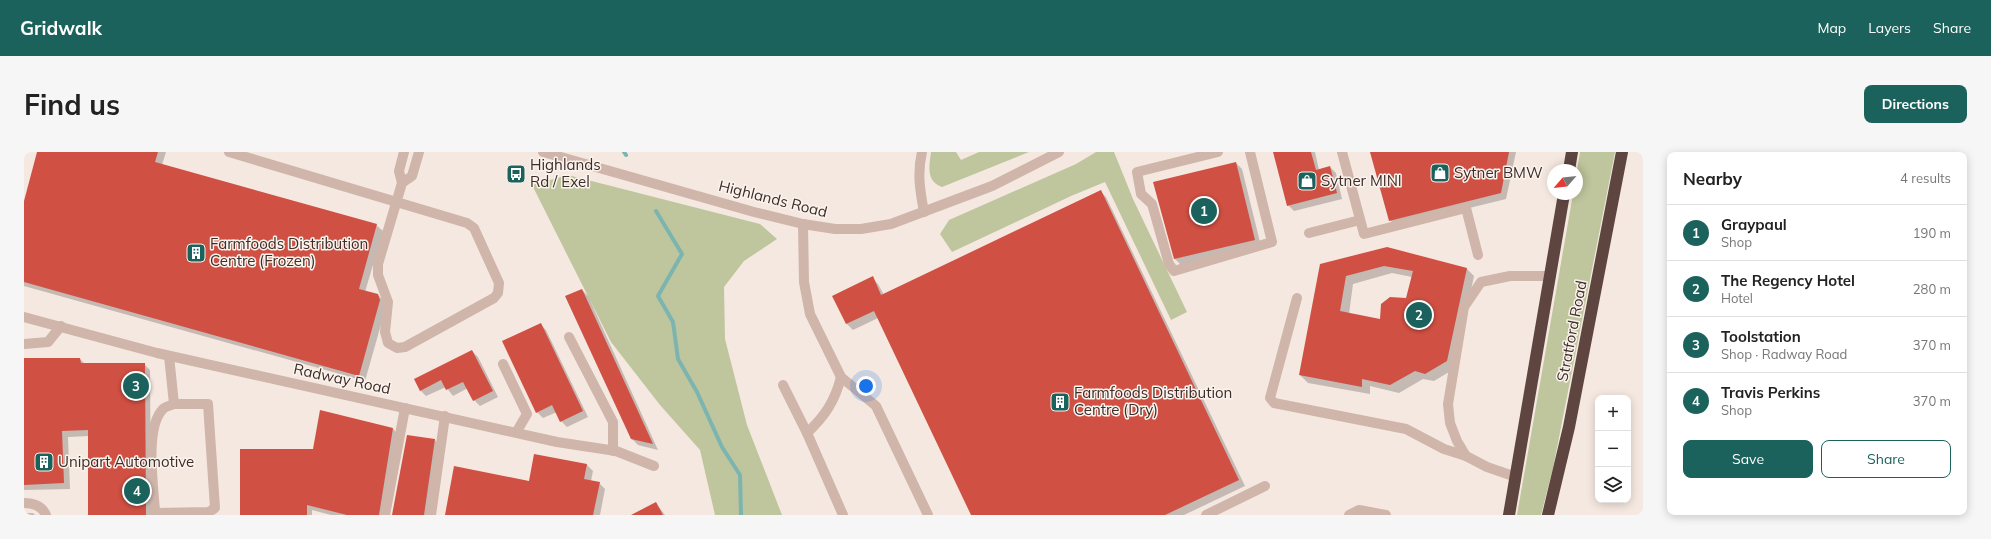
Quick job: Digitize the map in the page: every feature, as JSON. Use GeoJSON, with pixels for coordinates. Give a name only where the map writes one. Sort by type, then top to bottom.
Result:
{"type":"FeatureCollection","features":[{"type":"Feature","properties":{"kind":"highway"},"geometry":{"type":"LineString","coordinates":[[1570,164],[1572,152]]}},
{"type":"Feature","properties":{"kind":"highway","name":"Stratford Road"},"geometry":{"type":"LineString","coordinates":[[1548,515],[1569,427],[1622,152]]}},
{"type":"Feature","properties":{"kind":"highway","name":"Stratford Road"},"geometry":{"type":"LineString","coordinates":[[1509,515],[1563,200]]}},
{"type":"Feature","properties":{"kind":"street"},"geometry":{"type":"LineString","coordinates":[[229,152],[396,202],[467,223],[474,228],[499,283],[498,293],[494,298],[405,347],[396,348],[388,343],[384,332],[388,302],[378,275],[378,264],[396,202],[402,183],[398,171],[404,152]]}},
{"type":"Feature","properties":{"kind":"street"},"geometry":{"type":"LineString","coordinates":[[402,183],[412,176],[419,152]]}},
{"type":"Feature","properties":{"kind":"street","name":"Highlands Road"},"geometry":{"type":"LineString","coordinates":[[543,152],[803,224],[835,229],[861,229],[891,224],[992,186],[1059,152]]}},
{"type":"Feature","properties":{"kind":"street"},"geometry":{"type":"LineString","coordinates":[[922,152],[919,166],[918,185],[924,212]]}},
{"type":"Feature","properties":{"kind":"street"},"geometry":{"type":"LineString","coordinates":[[1218,152],[1137,172],[1141,194],[1152,204],[1169,264],[1174,271],[1272,242],[1250,152]]}},
{"type":"Feature","properties":{"kind":"street"},"geometry":{"type":"LineString","coordinates":[[1342,152],[1364,234],[1466,208],[1478,255]]}},
{"type":"Feature","properties":{"kind":"street"},"geometry":{"type":"LineString","coordinates":[[1309,233],[1360,220]]}},
{"type":"Feature","properties":{"kind":"street"},"geometry":{"type":"LineString","coordinates":[[803,224],[804,282],[810,314],[841,377],[876,406],[928,515]]}},
{"type":"Feature","properties":{"kind":"street"},"geometry":{"type":"LineString","coordinates":[[1466,456],[1457,441],[1450,424],[1448,404],[1464,307],[1481,282],[1510,276],[1549,276]]}},
{"type":"Feature","properties":{"kind":"street"},"geometry":{"type":"LineString","coordinates":[[1297,298],[1270,398],[1274,403],[1406,429],[1444,449],[1466,456],[1487,467],[1516,477]]}},
{"type":"Feature","properties":{"kind":"street","name":"Radway Road"},"geometry":{"type":"LineString","coordinates":[[24,317],[169,356],[557,442],[613,451],[654,466]]}},
{"type":"Feature","properties":{"kind":"street"},"geometry":{"type":"LineString","coordinates":[[24,344],[48,342],[61,326]]}},
{"type":"Feature","properties":{"kind":"street"},"geometry":{"type":"LineString","coordinates":[[569,337],[613,422],[613,451]]}},
{"type":"Feature","properties":{"kind":"street"},"geometry":{"type":"LineString","coordinates":[[169,356],[174,404]]}},
{"type":"Feature","properties":{"kind":"street"},"geometry":{"type":"LineString","coordinates":[[503,364],[527,414],[517,432]]}},
{"type":"Feature","properties":{"kind":"street"},"geometry":{"type":"LineString","coordinates":[[807,433],[820,421],[836,396],[841,377]]}},
{"type":"Feature","properties":{"kind":"street"},"geometry":{"type":"LineString","coordinates":[[783,385],[807,433],[843,515]]}},
{"type":"Feature","properties":{"kind":"street"},"geometry":{"type":"LineString","coordinates":[[174,404],[208,404],[215,508],[209,512],[155,513],[151,441],[154,426],[163,410],[174,404]]}},
{"type":"Feature","properties":{"kind":"street"},"geometry":{"type":"LineString","coordinates":[[385,515],[406,408]]}},
{"type":"Feature","properties":{"kind":"street"},"geometry":{"type":"LineString","coordinates":[[431,515],[445,416]]}},
{"type":"Feature","properties":{"kind":"street"},"geometry":{"type":"LineString","coordinates":[[1206,515],[1265,486]]}},
{"type":"Feature","properties":{"kind":"street"},"geometry":{"type":"LineString","coordinates":[[24,503],[31,503],[43,509],[46,515]]}},
{"type":"Feature","properties":{"kind":"street"},"geometry":{"type":"LineString","coordinates":[[1349,515],[1359,510],[1386,515]]}},
{"type":"Feature","properties":{"kind":"green space"},"geometry":{"type":"Polygon","coordinates":[[[931,152],[956,152],[961,160],[979,152],[1029,152],[942,187],[933,181],[931,177],[929,168],[931,152]]]}},
{"type":"Feature","properties":{"kind":"green space"},"geometry":{"type":"Polygon","coordinates":[[[1096,152],[1114,152],[1133,199],[1187,312],[1171,320],[1105,182],[1071,196],[952,252],[940,234],[949,220],[1076,164],[1096,152]]]}},
{"type":"Feature","properties":{"kind":"green space"},"geometry":{"type":"Polygon","coordinates":[[[1580,152],[1615,152],[1553,468],[1541,515],[1517,515],[1572,200],[1583,200],[1583,164],[1578,164],[1580,152]]]}},
{"type":"Feature","properties":{"kind":"green space"},"geometry":{"type":"Polygon","coordinates":[[[568,175],[760,224],[777,239],[744,261],[724,287],[725,339],[747,425],[782,515],[715,515],[700,450],[660,405],[611,342],[532,185],[568,175]]]}},
{"type":"Feature","properties":{"kind":"building","name":"Farmfoods Distribution Centre (Frozen)"},"geometry":{"type":"Polygon","coordinates":[[[37,152],[158,152],[155,162],[377,224],[359,289],[378,294],[380,300],[359,376],[24,282],[24,201],[37,152]]]}},
{"type":"Feature","properties":{"kind":"building","name":"Sytner MINI"},"geometry":{"type":"Polygon","coordinates":[[[1273,152],[1311,152],[1316,170],[1330,166],[1337,193],[1287,206],[1273,152]]]}},
{"type":"Feature","properties":{"kind":"building","name":"Sytner BMW"},"geometry":{"type":"Polygon","coordinates":[[[1370,152],[1509,152],[1501,193],[1389,221],[1370,152]]]}},
{"type":"Feature","properties":{"kind":"building"},"geometry":{"type":"Polygon","coordinates":[[[1236,162],[1255,240],[1174,259],[1153,182],[1236,162]]]}},
{"type":"Feature","properties":{"kind":"building","name":"Farmfoods Distribution Centre (Dry)"},"geometry":{"type":"Polygon","coordinates":[[[1101,190],[1239,480],[1165,515],[971,515],[874,311],[846,324],[832,296],[873,276],[881,295],[1101,190]]]}},
{"type":"Feature","properties":{"kind":"building"},"geometry":{"type":"Polygon","coordinates":[[[1387,247],[1467,268],[1447,361],[1425,374],[1415,371],[1390,385],[1362,379],[1362,387],[1299,375],[1320,264],[1387,247]],[[1384,266],[1346,276],[1340,311],[1380,319],[1381,304],[1390,297],[1406,298],[1413,271],[1384,266]]]}},
{"type":"Feature","properties":{"kind":"building"},"geometry":{"type":"Polygon","coordinates":[[[582,289],[653,444],[631,439],[565,296],[582,289]]]}},
{"type":"Feature","properties":{"kind":"building"},"geometry":{"type":"Polygon","coordinates":[[[541,323],[583,411],[560,422],[552,405],[536,413],[502,341],[541,323]]]}},
{"type":"Feature","properties":{"kind":"building"},"geometry":{"type":"Polygon","coordinates":[[[472,350],[493,391],[473,401],[463,382],[446,390],[441,380],[420,391],[414,379],[472,350]]]}},
{"type":"Feature","properties":{"kind":"building"},"geometry":{"type":"Polygon","coordinates":[[[24,358],[80,358],[81,363],[145,363],[146,515],[88,515],[88,430],[62,431],[64,483],[24,485],[24,358]]]}},
{"type":"Feature","properties":{"kind":"building"},"geometry":{"type":"Polygon","coordinates":[[[320,410],[393,428],[379,515],[347,515],[307,505],[307,515],[240,515],[240,449],[313,449],[320,410]]]}},
{"type":"Feature","properties":{"kind":"building"},"geometry":{"type":"Polygon","coordinates":[[[407,435],[435,439],[424,515],[392,515],[407,435]]]}},
{"type":"Feature","properties":{"kind":"building"},"geometry":{"type":"Polygon","coordinates":[[[534,454],[587,464],[584,479],[600,482],[593,515],[445,515],[454,466],[529,481],[534,454]]]}},
{"type":"Feature","properties":{"kind":"building"},"geometry":{"type":"Polygon","coordinates":[[[656,502],[663,515],[631,515],[656,502]]]}},
{"type":"Feature","properties":{"kind":"waterway"},"geometry":{"type":"LineString","coordinates":[[656,211],[682,254],[658,296],[673,322],[678,359],[697,392],[722,447],[740,475],[741,515]]}},
{"type":"Feature","properties":{"kind":"place","name":"Sytner BMW"},"geometry":{"type":"Point","coordinates":[1440,173]}},
{"type":"Feature","properties":{"kind":"place","name":"Highlands Rd / Exel"},"geometry":{"type":"Point","coordinates":[516,174]}},
{"type":"Feature","properties":{"kind":"place","name":"Sytner MINI"},"geometry":{"type":"Point","coordinates":[1307,181]}},
{"type":"Feature","properties":{"kind":"place","name":"Graypaul"},"geometry":{"type":"Point","coordinates":[1204,211]}},
{"type":"Feature","properties":{"kind":"place","name":"Farmfoods Distribution Centre (Frozen)"},"geometry":{"type":"Point","coordinates":[196,253]}},
{"type":"Feature","properties":{"kind":"place","name":"The Regency Hotel"},"geometry":{"type":"Point","coordinates":[1419,315]}},
{"type":"Feature","properties":{"kind":"place","name":"Toolstation"},"geometry":{"type":"Point","coordinates":[136,386]}},
{"type":"Feature","properties":{"kind":"place","name":"Farmfoods Distribution Centre (Dry)"},"geometry":{"type":"Point","coordinates":[1060,402]}},
{"type":"Feature","properties":{"kind":"place","name":"Unipart Automotive"},"geometry":{"type":"Point","coordinates":[44,462]}},
{"type":"Feature","properties":{"kind":"place","name":"Travis Perkins"},"geometry":{"type":"Point","coordinates":[137,491]}}]}
